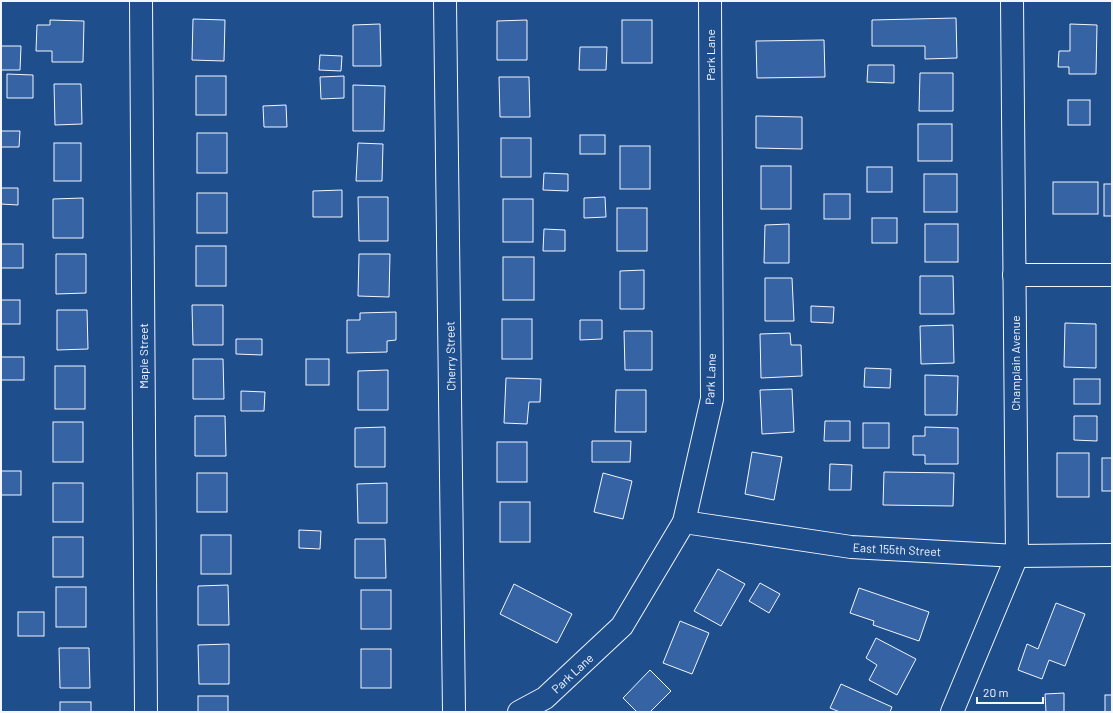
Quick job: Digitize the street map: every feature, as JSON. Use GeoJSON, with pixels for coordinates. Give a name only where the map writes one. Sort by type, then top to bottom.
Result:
{"type":"FeatureCollection","features":[{"type":"Feature","properties":{"kind":"street","name":"Maple Street"},"geometry":{"type":"LineString","coordinates":[[141,1],[146,712]]}},
{"type":"Feature","properties":{"kind":"street","name":"Cherry Street"},"geometry":{"type":"LineString","coordinates":[[445,1],[454,712]]}},
{"type":"Feature","properties":{"kind":"street","name":"Park Lane"},"geometry":{"type":"LineString","coordinates":[[519,712],[545,698],[622,626],[684,522],[712,399],[710,1]]}},
{"type":"Feature","properties":{"kind":"street","name":"Champlain Avenue"},"geometry":{"type":"LineString","coordinates":[[952,712],[1017,556],[1012,1]]}},
{"type":"Feature","properties":{"kind":"street"},"geometry":{"type":"LineString","coordinates":[[1014,275],[1112,275]]}},
{"type":"Feature","properties":{"kind":"street","name":"East 155th Street"},"geometry":{"type":"LineString","coordinates":[[684,522],[851,547],[1017,556],[1112,556]]}},
{"type":"Feature","properties":{"kind":"building"},"geometry":{"type":"Polygon","coordinates":[[[956,18],[957,58],[925,59],[925,46],[872,46],[872,20],[956,18]]]}},
{"type":"Feature","properties":{"kind":"building"},"geometry":{"type":"Polygon","coordinates":[[[193,19],[225,20],[224,61],[192,60],[193,19]]]}},
{"type":"Feature","properties":{"kind":"building"},"geometry":{"type":"Polygon","coordinates":[[[50,20],[84,21],[83,62],[52,62],[52,51],[36,51],[37,25],[50,25],[50,20]]]}},
{"type":"Feature","properties":{"kind":"building"},"geometry":{"type":"Polygon","coordinates":[[[527,20],[527,60],[497,60],[497,21],[527,20]]]}},
{"type":"Feature","properties":{"kind":"building"},"geometry":{"type":"Polygon","coordinates":[[[622,20],[652,20],[652,63],[622,63],[622,20]]]}},
{"type":"Feature","properties":{"kind":"building"},"geometry":{"type":"Polygon","coordinates":[[[380,24],[381,66],[353,66],[353,25],[380,24]]]}},
{"type":"Feature","properties":{"kind":"building"},"geometry":{"type":"Polygon","coordinates":[[[1070,24],[1097,25],[1096,74],[1069,74],[1069,67],[1058,67],[1059,51],[1070,51],[1070,24]]]}},
{"type":"Feature","properties":{"kind":"building"},"geometry":{"type":"Polygon","coordinates":[[[824,40],[825,77],[757,78],[756,41],[824,40]]]}},
{"type":"Feature","properties":{"kind":"building"},"geometry":{"type":"Polygon","coordinates":[[[1,46],[21,46],[20,70],[1,70],[1,46]]]}},
{"type":"Feature","properties":{"kind":"building"},"geometry":{"type":"Polygon","coordinates":[[[580,47],[607,47],[606,70],[579,70],[580,47]]]}},
{"type":"Feature","properties":{"kind":"building"},"geometry":{"type":"Polygon","coordinates":[[[320,55],[342,56],[341,71],[319,70],[320,55]]]}},
{"type":"Feature","properties":{"kind":"building"},"geometry":{"type":"Polygon","coordinates":[[[868,65],[894,65],[894,83],[867,82],[868,65]]]}},
{"type":"Feature","properties":{"kind":"building"},"geometry":{"type":"Polygon","coordinates":[[[920,73],[953,73],[953,111],[919,111],[920,73]]]}},
{"type":"Feature","properties":{"kind":"building"},"geometry":{"type":"Polygon","coordinates":[[[7,74],[33,75],[33,98],[7,98],[7,74]]]}},
{"type":"Feature","properties":{"kind":"building"},"geometry":{"type":"Polygon","coordinates":[[[196,76],[226,76],[226,115],[196,115],[196,76]]]}},
{"type":"Feature","properties":{"kind":"building"},"geometry":{"type":"Polygon","coordinates":[[[344,76],[344,98],[321,99],[320,77],[344,76]]]}},
{"type":"Feature","properties":{"kind":"building"},"geometry":{"type":"Polygon","coordinates":[[[499,77],[529,77],[530,117],[500,117],[499,77]]]}},
{"type":"Feature","properties":{"kind":"building"},"geometry":{"type":"Polygon","coordinates":[[[54,84],[81,84],[82,124],[55,125],[54,84]]]}},
{"type":"Feature","properties":{"kind":"building"},"geometry":{"type":"Polygon","coordinates":[[[353,85],[385,86],[384,131],[353,131],[353,85]]]}},
{"type":"Feature","properties":{"kind":"building"},"geometry":{"type":"Polygon","coordinates":[[[1068,100],[1090,100],[1090,125],[1068,125],[1068,100]]]}},
{"type":"Feature","properties":{"kind":"building"},"geometry":{"type":"Polygon","coordinates":[[[286,105],[287,127],[264,127],[263,106],[286,105]]]}},
{"type":"Feature","properties":{"kind":"building"},"geometry":{"type":"Polygon","coordinates":[[[756,116],[802,117],[802,149],[756,148],[756,116]]]}},
{"type":"Feature","properties":{"kind":"building"},"geometry":{"type":"Polygon","coordinates":[[[918,124],[952,124],[952,161],[918,161],[918,124]]]}},
{"type":"Feature","properties":{"kind":"building"},"geometry":{"type":"Polygon","coordinates":[[[1,131],[20,131],[19,147],[1,147],[1,131]]]}},
{"type":"Feature","properties":{"kind":"building"},"geometry":{"type":"Polygon","coordinates":[[[197,133],[227,133],[227,173],[197,173],[197,133]]]}},
{"type":"Feature","properties":{"kind":"building"},"geometry":{"type":"Polygon","coordinates":[[[580,135],[605,135],[605,154],[580,154],[580,135]]]}},
{"type":"Feature","properties":{"kind":"building"},"geometry":{"type":"Polygon","coordinates":[[[501,138],[531,138],[531,177],[501,177],[501,138]]]}},
{"type":"Feature","properties":{"kind":"building"},"geometry":{"type":"Polygon","coordinates":[[[54,143],[81,143],[81,181],[54,181],[54,143]]]}},
{"type":"Feature","properties":{"kind":"building"},"geometry":{"type":"Polygon","coordinates":[[[358,143],[383,144],[382,181],[356,181],[358,143]]]}},
{"type":"Feature","properties":{"kind":"building"},"geometry":{"type":"Polygon","coordinates":[[[620,146],[650,146],[650,189],[620,189],[620,146]]]}},
{"type":"Feature","properties":{"kind":"building"},"geometry":{"type":"Polygon","coordinates":[[[761,166],[791,166],[791,209],[761,209],[761,166]]]}},
{"type":"Feature","properties":{"kind":"building"},"geometry":{"type":"Polygon","coordinates":[[[867,167],[892,167],[892,192],[867,192],[867,167]]]}},
{"type":"Feature","properties":{"kind":"building"},"geometry":{"type":"Polygon","coordinates":[[[544,173],[568,174],[568,191],[543,190],[544,173]]]}},
{"type":"Feature","properties":{"kind":"building"},"geometry":{"type":"Polygon","coordinates":[[[924,174],[957,174],[957,212],[924,212],[924,174]]]}},
{"type":"Feature","properties":{"kind":"building"},"geometry":{"type":"Polygon","coordinates":[[[1053,182],[1098,182],[1098,214],[1053,214],[1053,182]]]}},
{"type":"Feature","properties":{"kind":"building"},"geometry":{"type":"Polygon","coordinates":[[[1104,184],[1112,184],[1112,216],[1104,216],[1104,184]]]}},
{"type":"Feature","properties":{"kind":"building"},"geometry":{"type":"Polygon","coordinates":[[[1,188],[18,188],[18,205],[1,204],[1,188]]]}},
{"type":"Feature","properties":{"kind":"building"},"geometry":{"type":"Polygon","coordinates":[[[342,190],[342,217],[313,217],[313,191],[342,190]]]}},
{"type":"Feature","properties":{"kind":"building"},"geometry":{"type":"Polygon","coordinates":[[[197,193],[227,193],[227,233],[197,233],[197,193]]]}},
{"type":"Feature","properties":{"kind":"building"},"geometry":{"type":"Polygon","coordinates":[[[824,194],[850,194],[850,219],[824,219],[824,194]]]}},
{"type":"Feature","properties":{"kind":"building"},"geometry":{"type":"Polygon","coordinates":[[[358,197],[388,197],[388,241],[359,241],[358,197]]]}},
{"type":"Feature","properties":{"kind":"building"},"geometry":{"type":"Polygon","coordinates":[[[605,197],[606,217],[584,218],[584,198],[605,197]]]}},
{"type":"Feature","properties":{"kind":"building"},"geometry":{"type":"Polygon","coordinates":[[[83,198],[83,238],[53,238],[53,199],[83,198]]]}},
{"type":"Feature","properties":{"kind":"building"},"geometry":{"type":"Polygon","coordinates":[[[503,199],[533,199],[533,242],[503,242],[503,199]]]}},
{"type":"Feature","properties":{"kind":"building"},"geometry":{"type":"Polygon","coordinates":[[[617,208],[647,208],[647,251],[617,251],[617,208]]]}},
{"type":"Feature","properties":{"kind":"building"},"geometry":{"type":"Polygon","coordinates":[[[872,218],[897,218],[897,243],[872,243],[872,218]]]}},
{"type":"Feature","properties":{"kind":"building"},"geometry":{"type":"Polygon","coordinates":[[[789,224],[789,263],[764,263],[765,225],[789,224]]]}},
{"type":"Feature","properties":{"kind":"building"},"geometry":{"type":"Polygon","coordinates":[[[925,224],[958,224],[958,262],[925,262],[925,224]]]}},
{"type":"Feature","properties":{"kind":"building"},"geometry":{"type":"Polygon","coordinates":[[[544,229],[565,230],[565,251],[543,251],[544,229]]]}},
{"type":"Feature","properties":{"kind":"building"},"geometry":{"type":"Polygon","coordinates":[[[1,244],[23,244],[23,268],[1,268],[1,244]]]}},
{"type":"Feature","properties":{"kind":"building"},"geometry":{"type":"Polygon","coordinates":[[[196,246],[226,246],[226,286],[196,286],[196,246]]]}},
{"type":"Feature","properties":{"kind":"building"},"geometry":{"type":"Polygon","coordinates":[[[56,254],[86,254],[86,293],[56,294],[56,254]]]}},
{"type":"Feature","properties":{"kind":"building"},"geometry":{"type":"Polygon","coordinates":[[[359,254],[390,254],[389,297],[358,296],[359,254]]]}},
{"type":"Feature","properties":{"kind":"building"},"geometry":{"type":"Polygon","coordinates":[[[503,257],[534,257],[534,300],[503,300],[503,257]]]}},
{"type":"Feature","properties":{"kind":"building"},"geometry":{"type":"Polygon","coordinates":[[[644,270],[644,309],[620,309],[620,271],[644,270]]]}},
{"type":"Feature","properties":{"kind":"building"},"geometry":{"type":"Polygon","coordinates":[[[920,276],[953,276],[954,314],[920,314],[920,276]]]}},
{"type":"Feature","properties":{"kind":"building"},"geometry":{"type":"Polygon","coordinates":[[[765,278],[792,278],[794,321],[765,321],[765,278]]]}},
{"type":"Feature","properties":{"kind":"building"},"geometry":{"type":"Polygon","coordinates":[[[1,300],[20,300],[20,324],[1,324],[1,300]]]}},
{"type":"Feature","properties":{"kind":"building"},"geometry":{"type":"Polygon","coordinates":[[[192,305],[223,305],[223,345],[193,345],[192,305]]]}},
{"type":"Feature","properties":{"kind":"building"},"geometry":{"type":"Polygon","coordinates":[[[811,306],[834,307],[833,323],[811,322],[811,306]]]}},
{"type":"Feature","properties":{"kind":"building"},"geometry":{"type":"Polygon","coordinates":[[[57,310],[87,310],[88,349],[57,350],[57,310]]]}},
{"type":"Feature","properties":{"kind":"building"},"geometry":{"type":"Polygon","coordinates":[[[396,312],[396,340],[387,341],[387,352],[347,353],[347,320],[360,320],[360,313],[396,312]]]}},
{"type":"Feature","properties":{"kind":"building"},"geometry":{"type":"Polygon","coordinates":[[[502,319],[532,319],[532,359],[502,359],[502,319]]]}},
{"type":"Feature","properties":{"kind":"building"},"geometry":{"type":"Polygon","coordinates":[[[580,320],[602,320],[602,339],[580,340],[580,320]]]}},
{"type":"Feature","properties":{"kind":"building"},"geometry":{"type":"Polygon","coordinates":[[[1065,323],[1096,324],[1096,368],[1064,367],[1065,323]]]}},
{"type":"Feature","properties":{"kind":"building"},"geometry":{"type":"Polygon","coordinates":[[[953,325],[954,363],[921,364],[920,326],[953,325]]]}},
{"type":"Feature","properties":{"kind":"building"},"geometry":{"type":"Polygon","coordinates":[[[624,331],[652,331],[652,370],[625,370],[624,331]]]}},
{"type":"Feature","properties":{"kind":"building"},"geometry":{"type":"Polygon","coordinates":[[[790,333],[791,345],[801,345],[802,376],[761,378],[760,334],[790,333]]]}},
{"type":"Feature","properties":{"kind":"building"},"geometry":{"type":"Polygon","coordinates":[[[236,339],[262,339],[262,355],[236,354],[236,339]]]}},
{"type":"Feature","properties":{"kind":"building"},"geometry":{"type":"Polygon","coordinates":[[[1,357],[24,357],[24,380],[1,380],[1,357]]]}},
{"type":"Feature","properties":{"kind":"building"},"geometry":{"type":"Polygon","coordinates":[[[193,359],[223,359],[224,399],[193,399],[193,359]]]}},
{"type":"Feature","properties":{"kind":"building"},"geometry":{"type":"Polygon","coordinates":[[[306,359],[329,359],[329,385],[306,385],[306,359]]]}},
{"type":"Feature","properties":{"kind":"building"},"geometry":{"type":"Polygon","coordinates":[[[55,366],[85,366],[85,409],[55,409],[55,366]]]}},
{"type":"Feature","properties":{"kind":"building"},"geometry":{"type":"Polygon","coordinates":[[[865,368],[891,369],[890,388],[864,387],[865,368]]]}},
{"type":"Feature","properties":{"kind":"building"},"geometry":{"type":"Polygon","coordinates":[[[388,370],[388,410],[358,410],[358,371],[388,370]]]}},
{"type":"Feature","properties":{"kind":"building"},"geometry":{"type":"Polygon","coordinates":[[[925,375],[958,376],[957,415],[925,415],[925,375]]]}},
{"type":"Feature","properties":{"kind":"building"},"geometry":{"type":"Polygon","coordinates":[[[506,378],[541,379],[540,402],[529,402],[527,424],[504,423],[506,378]]]}},
{"type":"Feature","properties":{"kind":"building"},"geometry":{"type":"Polygon","coordinates":[[[1074,379],[1100,379],[1100,404],[1074,404],[1074,379]]]}},
{"type":"Feature","properties":{"kind":"building"},"geometry":{"type":"Polygon","coordinates":[[[792,389],[794,432],[762,434],[760,390],[792,389]]]}},
{"type":"Feature","properties":{"kind":"building"},"geometry":{"type":"Polygon","coordinates":[[[616,390],[646,390],[646,432],[615,432],[616,390]]]}},
{"type":"Feature","properties":{"kind":"building"},"geometry":{"type":"Polygon","coordinates":[[[241,391],[265,392],[264,411],[241,411],[241,391]]]}},
{"type":"Feature","properties":{"kind":"building"},"geometry":{"type":"Polygon","coordinates":[[[195,416],[225,416],[226,456],[195,456],[195,416]]]}},
{"type":"Feature","properties":{"kind":"building"},"geometry":{"type":"Polygon","coordinates":[[[1074,416],[1097,416],[1097,441],[1074,440],[1074,416]]]}},
{"type":"Feature","properties":{"kind":"building"},"geometry":{"type":"Polygon","coordinates":[[[825,421],[850,421],[850,441],[824,441],[825,421]]]}},
{"type":"Feature","properties":{"kind":"building"},"geometry":{"type":"Polygon","coordinates":[[[53,422],[83,422],[83,462],[53,462],[53,422]]]}},
{"type":"Feature","properties":{"kind":"building"},"geometry":{"type":"Polygon","coordinates":[[[863,423],[889,423],[889,448],[863,448],[863,423]]]}},
{"type":"Feature","properties":{"kind":"building"},"geometry":{"type":"Polygon","coordinates":[[[385,427],[385,467],[355,467],[355,428],[385,427]]]}},
{"type":"Feature","properties":{"kind":"building"},"geometry":{"type":"Polygon","coordinates":[[[925,427],[958,428],[958,464],[925,464],[925,455],[913,455],[913,436],[925,436],[925,427]]]}},
{"type":"Feature","properties":{"kind":"building"},"geometry":{"type":"Polygon","coordinates":[[[592,441],[631,441],[630,462],[592,462],[592,441]]]}},
{"type":"Feature","properties":{"kind":"building"},"geometry":{"type":"Polygon","coordinates":[[[497,442],[527,442],[527,482],[497,482],[497,442]]]}},
{"type":"Feature","properties":{"kind":"building"},"geometry":{"type":"Polygon","coordinates":[[[752,452],[782,457],[774,500],[745,494],[752,452]]]}},
{"type":"Feature","properties":{"kind":"building"},"geometry":{"type":"Polygon","coordinates":[[[1057,453],[1089,453],[1089,497],[1057,497],[1057,453]]]}},
{"type":"Feature","properties":{"kind":"building"},"geometry":{"type":"Polygon","coordinates":[[[1102,458],[1112,458],[1112,491],[1102,491],[1102,458]]]}},
{"type":"Feature","properties":{"kind":"building"},"geometry":{"type":"Polygon","coordinates":[[[830,464],[852,465],[851,490],[829,490],[830,464]]]}},
{"type":"Feature","properties":{"kind":"building"},"geometry":{"type":"Polygon","coordinates":[[[1,471],[21,471],[21,495],[1,495],[1,471]]]}},
{"type":"Feature","properties":{"kind":"building"},"geometry":{"type":"Polygon","coordinates":[[[884,472],[954,473],[953,506],[883,505],[884,472]]]}},
{"type":"Feature","properties":{"kind":"building"},"geometry":{"type":"Polygon","coordinates":[[[197,473],[227,473],[227,512],[197,512],[197,473]]]}},
{"type":"Feature","properties":{"kind":"building"},"geometry":{"type":"Polygon","coordinates":[[[603,473],[632,481],[623,519],[594,512],[603,473]]]}},
{"type":"Feature","properties":{"kind":"building"},"geometry":{"type":"Polygon","coordinates":[[[53,483],[83,483],[83,522],[53,522],[53,483]]]}},
{"type":"Feature","properties":{"kind":"building"},"geometry":{"type":"Polygon","coordinates":[[[387,483],[387,523],[358,523],[357,484],[387,483]]]}},
{"type":"Feature","properties":{"kind":"building"},"geometry":{"type":"Polygon","coordinates":[[[500,502],[530,502],[530,542],[500,542],[500,502]]]}},
{"type":"Feature","properties":{"kind":"building"},"geometry":{"type":"Polygon","coordinates":[[[299,530],[321,531],[320,549],[299,548],[299,530]]]}},
{"type":"Feature","properties":{"kind":"building"},"geometry":{"type":"Polygon","coordinates":[[[201,535],[231,535],[231,574],[201,574],[201,535]]]}},
{"type":"Feature","properties":{"kind":"building"},"geometry":{"type":"Polygon","coordinates":[[[53,537],[83,537],[83,577],[53,577],[53,537]]]}},
{"type":"Feature","properties":{"kind":"building"},"geometry":{"type":"Polygon","coordinates":[[[355,539],[385,539],[386,578],[355,578],[355,539]]]}},
{"type":"Feature","properties":{"kind":"building"},"geometry":{"type":"Polygon","coordinates":[[[718,569],[745,584],[721,626],[694,611],[718,569]]]}},
{"type":"Feature","properties":{"kind":"building"},"geometry":{"type":"Polygon","coordinates":[[[760,583],[780,594],[769,613],[749,601],[760,583]]]}},
{"type":"Feature","properties":{"kind":"building"},"geometry":{"type":"Polygon","coordinates":[[[514,584],[572,614],[557,643],[500,614],[514,584]]]}},
{"type":"Feature","properties":{"kind":"building"},"geometry":{"type":"Polygon","coordinates":[[[228,585],[229,625],[198,625],[198,586],[228,585]]]}},
{"type":"Feature","properties":{"kind":"building"},"geometry":{"type":"Polygon","coordinates":[[[56,587],[86,587],[86,627],[56,627],[56,587]]]}},
{"type":"Feature","properties":{"kind":"building"},"geometry":{"type":"Polygon","coordinates":[[[859,588],[929,612],[919,641],[873,625],[874,621],[850,613],[859,588]]]}},
{"type":"Feature","properties":{"kind":"building"},"geometry":{"type":"Polygon","coordinates":[[[361,590],[391,590],[391,629],[361,629],[361,590]]]}},
{"type":"Feature","properties":{"kind":"building"},"geometry":{"type":"Polygon","coordinates":[[[1056,603],[1085,614],[1065,666],[1049,660],[1042,679],[1018,670],[1027,644],[1038,649],[1056,603]]]}},
{"type":"Feature","properties":{"kind":"building"},"geometry":{"type":"Polygon","coordinates":[[[18,612],[44,612],[44,636],[18,636],[18,612]]]}},
{"type":"Feature","properties":{"kind":"building"},"geometry":{"type":"Polygon","coordinates":[[[680,621],[709,633],[692,674],[663,663],[680,621]]]}},
{"type":"Feature","properties":{"kind":"building"},"geometry":{"type":"Polygon","coordinates":[[[876,638],[916,659],[897,695],[869,680],[877,665],[866,658],[876,638]]]}},
{"type":"Feature","properties":{"kind":"building"},"geometry":{"type":"Polygon","coordinates":[[[229,644],[229,684],[199,684],[198,645],[229,644]]]}},
{"type":"Feature","properties":{"kind":"building"},"geometry":{"type":"Polygon","coordinates":[[[59,648],[89,648],[90,688],[60,688],[59,648]]]}},
{"type":"Feature","properties":{"kind":"building"},"geometry":{"type":"Polygon","coordinates":[[[361,649],[391,649],[391,688],[361,688],[361,649]]]}},
{"type":"Feature","properties":{"kind":"building"},"geometry":{"type":"Polygon","coordinates":[[[650,670],[671,691],[650,712],[637,712],[623,698],[650,670]]]}},
{"type":"Feature","properties":{"kind":"building"},"geometry":{"type":"Polygon","coordinates":[[[841,684],[892,707],[890,712],[840,712],[830,708],[841,684]]]}},
{"type":"Feature","properties":{"kind":"building"},"geometry":{"type":"Polygon","coordinates":[[[1064,693],[1064,712],[1046,712],[1045,694],[1064,693]]]}},
{"type":"Feature","properties":{"kind":"building"},"geometry":{"type":"Polygon","coordinates":[[[1105,695],[1112,695],[1112,712],[1105,712],[1105,695]]]}},
{"type":"Feature","properties":{"kind":"building"},"geometry":{"type":"Polygon","coordinates":[[[198,696],[228,696],[228,712],[198,712],[198,696]]]}},
{"type":"Feature","properties":{"kind":"building"},"geometry":{"type":"Polygon","coordinates":[[[60,702],[91,702],[91,712],[60,712],[60,702]]]}}]}
